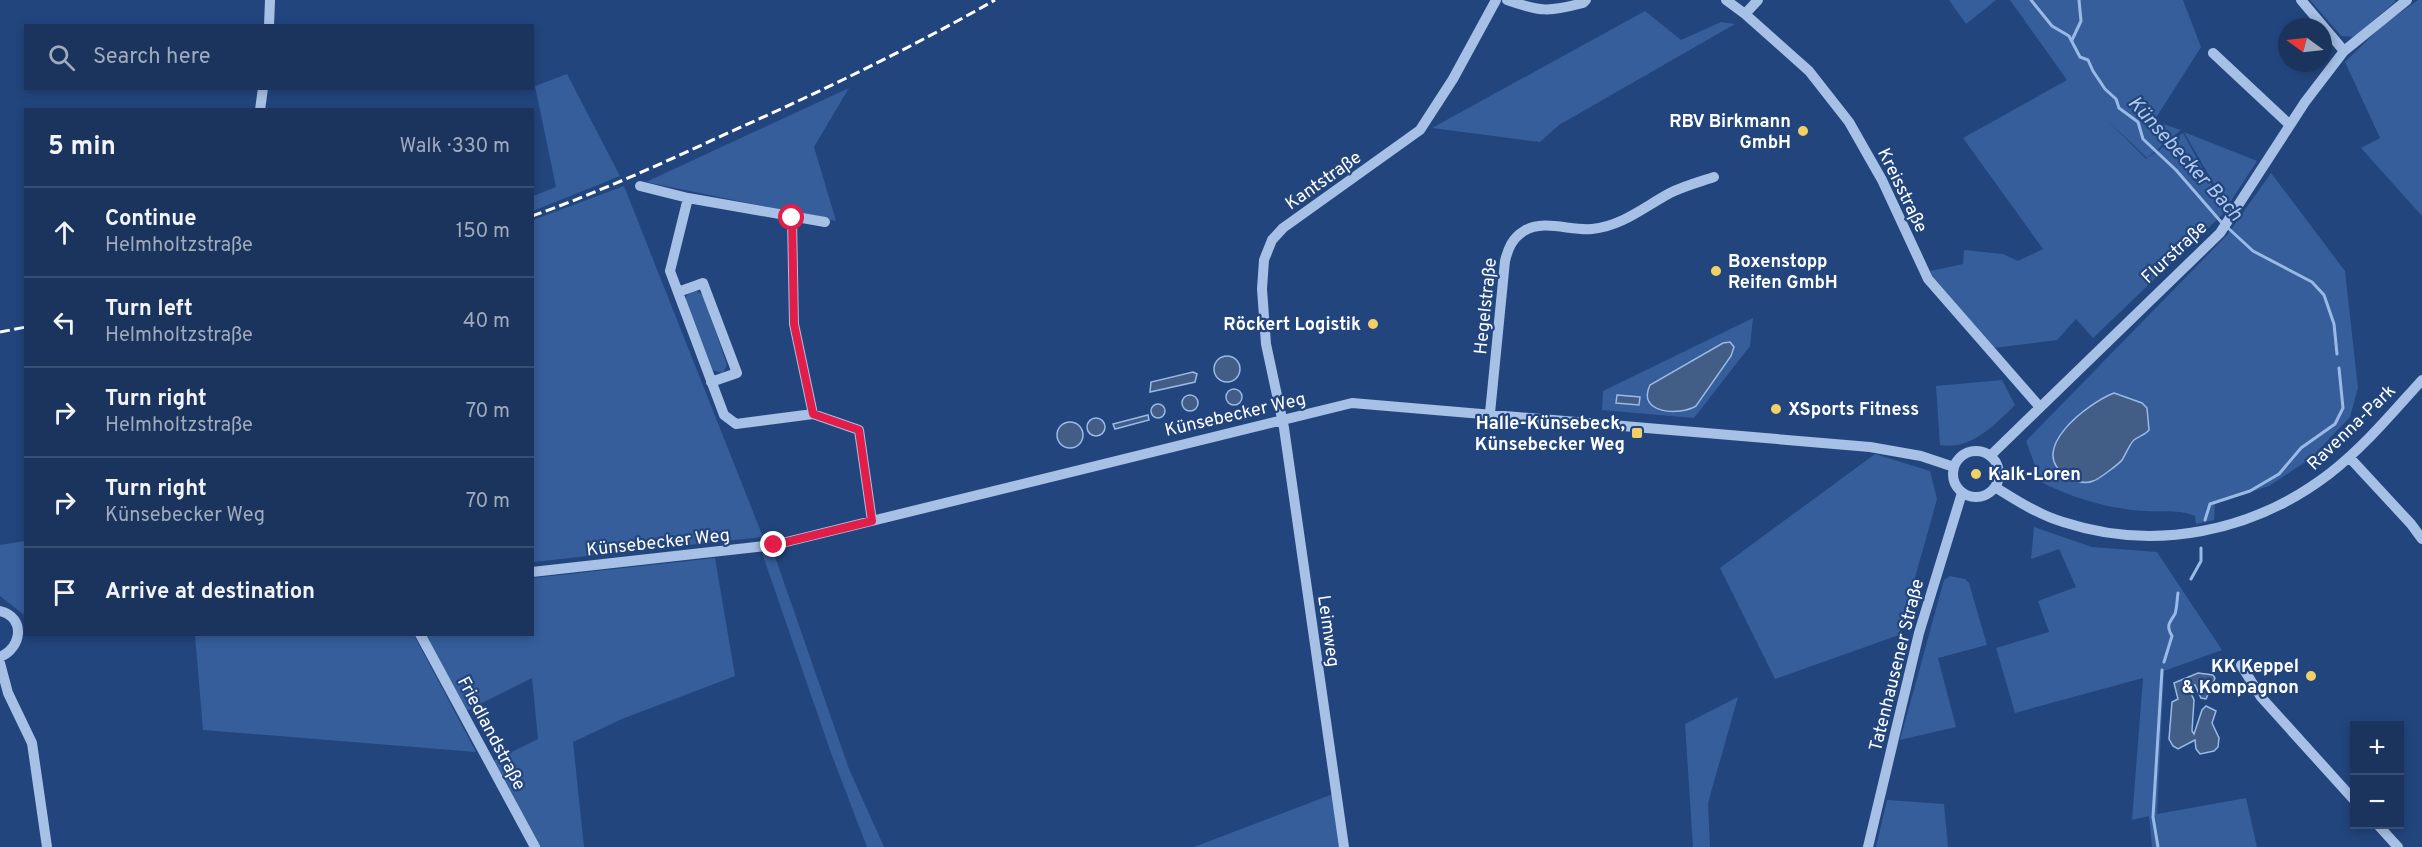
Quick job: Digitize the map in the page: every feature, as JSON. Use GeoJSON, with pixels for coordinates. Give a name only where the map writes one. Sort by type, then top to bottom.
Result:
{"type":"FeatureCollection","features":[{"type":"Feature","properties":{"kind":"street"},"geometry":{"type":"LineString","coordinates":[[269,24],[270,0]]}},
{"type":"Feature","properties":{"kind":"street","name":"Kantstraße"},"geometry":{"type":"LineString","coordinates":[[1282,419],[1266,344],[1262,290],[1266,250],[1283,228],[1420,130],[1453,79],[1496,0]]}},
{"type":"Feature","properties":{"kind":"street"},"geometry":{"type":"LineString","coordinates":[[1507,0],[1531,9],[1551,11],[1586,0]]}},
{"type":"Feature","properties":{"kind":"street","name":"Kreisstraße"},"geometry":{"type":"LineString","coordinates":[[1726,0],[1809,71],[1849,122],[1882,180],[1928,279],[2039,406]]}},
{"type":"Feature","properties":{"kind":"street"},"geometry":{"type":"LineString","coordinates":[[1745,14],[1758,0]]}},
{"type":"Feature","properties":{"kind":"street"},"geometry":{"type":"LineString","coordinates":[[2301,0],[2344,51]]}},
{"type":"Feature","properties":{"kind":"street","name":"Flurstraße"},"geometry":{"type":"LineString","coordinates":[[2039,406],[2220,233],[2290,125],[2344,51],[2407,0]]}},
{"type":"Feature","properties":{"kind":"street"},"geometry":{"type":"LineString","coordinates":[[2213,53],[2290,125]]}},
{"type":"Feature","properties":{"kind":"street"},"geometry":{"type":"LineString","coordinates":[[260,108],[263,90]]}},
{"type":"Feature","properties":{"kind":"street","name":"Hegelstraße"},"geometry":{"type":"LineString","coordinates":[[1490,413],[1505,261],[1509,246],[1515,238],[1523,231],[1542,225],[1589,229],[1614,224],[1672,192],[1714,177]]}},
{"type":"Feature","properties":{"kind":"street"},"geometry":{"type":"LineString","coordinates":[[640,186],[688,198],[825,222]]}},
{"type":"Feature","properties":{"kind":"street"},"geometry":{"type":"LineString","coordinates":[[688,198],[670,271],[724,415],[736,424],[813,414],[859,430],[872,521]]}},
{"type":"Feature","properties":{"kind":"street"},"geometry":{"type":"LineString","coordinates":[[792,218],[794,324],[813,414]]}},
{"type":"Feature","properties":{"kind":"street"},"geometry":{"type":"LineString","coordinates":[[678,292],[704,283],[737,373],[711,382]]}},
{"type":"Feature","properties":{"kind":"street","name":"Ravenna-Park"},"geometry":{"type":"LineString","coordinates":[[1995,487],[2062,522],[2105,533],[2155,537],[2190,534],[2225,527],[2273,509],[2302,493],[2349,457],[2422,380]]}},
{"type":"Feature","properties":{"kind":"street","name":"Künsebecker Weg"},"geometry":{"type":"LineString","coordinates":[[534,572],[774,545],[1352,403],[1870,447],[1921,456],[1954,467]]}},
{"type":"Feature","properties":{"kind":"street"},"geometry":{"type":"LineString","coordinates":[[1990,456],[2039,406]]}},
{"type":"Feature","properties":{"kind":"street","name":"Leimweg"},"geometry":{"type":"LineString","coordinates":[[1282,419],[1344,847]]}},
{"type":"Feature","properties":{"kind":"street"},"geometry":{"type":"LineString","coordinates":[[1976,451],[1990,456],[1997,467],[1995,487],[1990,492],[1976,497],[1962,493],[1954,482],[1954,467],[1962,456],[1976,451]]}},
{"type":"Feature","properties":{"kind":"street"},"geometry":{"type":"LineString","coordinates":[[2349,457],[2422,539]]}},
{"type":"Feature","properties":{"kind":"street","name":"Tatenhausener Straße"},"geometry":{"type":"LineString","coordinates":[[1868,847],[1919,633],[1962,493]]}},
{"type":"Feature","properties":{"kind":"street"},"geometry":{"type":"LineString","coordinates":[[0,611],[14,619],[22,628],[15,647],[0,657]]}},
{"type":"Feature","properties":{"kind":"street","name":"Friedlandstraße"},"geometry":{"type":"LineString","coordinates":[[421,636],[535,847]]}},
{"type":"Feature","properties":{"kind":"street"},"geometry":{"type":"LineString","coordinates":[[0,663],[8,693],[32,743],[47,847]]}},
{"type":"Feature","properties":{"kind":"street"},"geometry":{"type":"LineString","coordinates":[[2241,665],[2261,697],[2350,795]]}},
{"type":"Feature","properties":{"kind":"street"},"geometry":{"type":"LineString","coordinates":[[2381,829],[2398,847]]}},
{"type":"Feature","properties":{"kind":"shaded area"},"geometry":{"type":"Polygon","coordinates":[[[1949,0],[1996,0],[1966,24],[1949,0]]]}},
{"type":"Feature","properties":{"kind":"shaded area"},"geometry":{"type":"Polygon","coordinates":[[[2010,0],[2183,0],[2201,47],[2154,121],[2181,130],[2147,158],[2106,119],[2146,159],[2183,133],[2226,211],[2093,338],[2076,319],[2057,340],[1994,348],[1934,281],[1930,271],[1963,264],[1964,250],[2003,254],[2018,261],[2043,249],[1963,138],[2067,80],[2010,0]]]}},
{"type":"Feature","properties":{"kind":"shaded area"},"geometry":{"type":"Polygon","coordinates":[[[2310,0],[2396,1],[2354,37],[2341,36],[2332,26],[2332,18],[2326,18],[2310,0]]]}},
{"type":"Feature","properties":{"kind":"shaded area"},"geometry":{"type":"Polygon","coordinates":[[[2418,0],[2422,0],[2422,216],[2361,148],[2380,138],[2345,62],[2383,25],[2418,0]]]}},
{"type":"Feature","properties":{"kind":"shaded area"},"geometry":{"type":"Polygon","coordinates":[[[1645,11],[1681,40],[1721,22],[1735,24],[1559,125],[1540,142],[1432,128],[1645,11]]]}},
{"type":"Feature","properties":{"kind":"shaded area"},"geometry":{"type":"Polygon","coordinates":[[[567,74],[620,176],[534,211],[534,196],[556,187],[535,86],[567,74]]]}},
{"type":"Feature","properties":{"kind":"shaded area"},"geometry":{"type":"Polygon","coordinates":[[[849,88],[814,147],[836,221],[646,182],[849,88]]]}},
{"type":"Feature","properties":{"kind":"shaded area"},"geometry":{"type":"Polygon","coordinates":[[[2184,132],[2257,161],[2227,207],[2184,132]]]}},
{"type":"Feature","properties":{"kind":"shaded area"},"geometry":{"type":"Polygon","coordinates":[[[2271,173],[2345,271],[2358,388],[2350,417],[2310,459],[2269,486],[2215,504],[2214,520],[2196,524],[2195,516],[2189,514],[2131,510],[2104,505],[2078,498],[2041,482],[2026,441],[2227,235],[2271,173]],[[2120,394],[2067,476],[2085,483],[2117,465],[2135,440],[2149,430],[2147,408],[2120,394]]]}},
{"type":"Feature","properties":{"kind":"shaded area"},"geometry":{"type":"Polygon","coordinates":[[[624,186],[763,537],[534,562],[534,220],[624,186]]]}},
{"type":"Feature","properties":{"kind":"shaded area"},"geometry":{"type":"Polygon","coordinates":[[[695,290],[703,295],[727,365],[723,373],[711,370],[685,300],[687,295],[695,290]]]}},
{"type":"Feature","properties":{"kind":"shaded area"},"geometry":{"type":"Polygon","coordinates":[[[1753,318],[1750,346],[1694,418],[1602,410],[1603,391],[1753,318]]]}},
{"type":"Feature","properties":{"kind":"shaded area"},"geometry":{"type":"Polygon","coordinates":[[[1730,342],[1734,347],[1731,356],[1696,406],[1671,411],[1654,407],[1649,402],[1647,395],[1650,385],[1723,343],[1730,342]]]}},
{"type":"Feature","properties":{"kind":"shaded area"},"geometry":{"type":"Polygon","coordinates":[[[1227,356],[1236,360],[1240,369],[1236,378],[1227,382],[1218,378],[1214,369],[1218,360],[1227,356]]]}},
{"type":"Feature","properties":{"kind":"shaded area"},"geometry":{"type":"Polygon","coordinates":[[[1193,372],[1197,374],[1195,382],[1150,392],[1151,382],[1193,372]]]}},
{"type":"Feature","properties":{"kind":"shaded area"},"geometry":{"type":"Polygon","coordinates":[[[2002,380],[2015,405],[1991,428],[1972,440],[1951,446],[1940,445],[1936,386],[2002,380]]]}},
{"type":"Feature","properties":{"kind":"shaded area"},"geometry":{"type":"Polygon","coordinates":[[[1234,389],[1240,391],[1242,397],[1240,403],[1234,405],[1228,403],[1226,397],[1228,391],[1234,389]]]}},
{"type":"Feature","properties":{"kind":"shaded area"},"geometry":{"type":"Polygon","coordinates":[[[2114,393],[2142,403],[2147,408],[2149,430],[2134,440],[2122,460],[2099,478],[2086,483],[2067,476],[2056,466],[2053,454],[2057,441],[2077,417],[2114,393]]]}},
{"type":"Feature","properties":{"kind":"shaded area"},"geometry":{"type":"Polygon","coordinates":[[[1190,395],[1196,397],[1198,403],[1196,409],[1190,411],[1184,409],[1182,403],[1184,397],[1190,395]]]}},
{"type":"Feature","properties":{"kind":"shaded area"},"geometry":{"type":"Polygon","coordinates":[[[1617,395],[1640,397],[1639,405],[1616,403],[1617,395]]]}},
{"type":"Feature","properties":{"kind":"shaded area"},"geometry":{"type":"Polygon","coordinates":[[[1155,404],[1161,404],[1165,411],[1161,418],[1155,418],[1151,414],[1151,408],[1155,404]]]}},
{"type":"Feature","properties":{"kind":"shaded area"},"geometry":{"type":"Polygon","coordinates":[[[1148,415],[1149,420],[1115,429],[1113,424],[1148,415]]]}},
{"type":"Feature","properties":{"kind":"shaded area"},"geometry":{"type":"Polygon","coordinates":[[[1092,418],[1100,418],[1105,423],[1103,434],[1092,436],[1087,431],[1087,423],[1092,418]]]}},
{"type":"Feature","properties":{"kind":"shaded area"},"geometry":{"type":"Polygon","coordinates":[[[1070,422],[1079,426],[1083,435],[1079,444],[1070,448],[1061,444],[1057,435],[1061,426],[1070,422]]]}},
{"type":"Feature","properties":{"kind":"shaded area"},"geometry":{"type":"Polygon","coordinates":[[[1875,454],[1930,471],[1937,499],[1899,635],[1775,679],[1720,568],[1875,454]]]}},
{"type":"Feature","properties":{"kind":"shaded area"},"geometry":{"type":"Polygon","coordinates":[[[2034,527],[2092,547],[2157,552],[2222,650],[2164,671],[2157,814],[2246,798],[2257,847],[2152,847],[2149,816],[2132,820],[2143,678],[2015,713],[1996,648],[2049,632],[2038,601],[2076,587],[2059,549],[2031,559],[2034,527]]]}},
{"type":"Feature","properties":{"kind":"shaded area"},"geometry":{"type":"Polygon","coordinates":[[[24,541],[24,614],[0,596],[0,545],[24,541]]]}},
{"type":"Feature","properties":{"kind":"shaded area"},"geometry":{"type":"Polygon","coordinates":[[[773,551],[849,769],[884,847],[867,847],[831,753],[762,553],[773,551]]]}},
{"type":"Feature","properties":{"kind":"shaded area"},"geometry":{"type":"Polygon","coordinates":[[[715,558],[735,676],[622,719],[573,742],[584,847],[535,847],[491,762],[538,739],[532,678],[464,712],[424,636],[534,636],[534,578],[715,558]]]}},
{"type":"Feature","properties":{"kind":"shaded area"},"geometry":{"type":"Polygon","coordinates":[[[1950,576],[1965,579],[1969,583],[1987,645],[1938,658],[1956,727],[1900,740],[1944,580],[1950,576]]]}},
{"type":"Feature","properties":{"kind":"shaded area"},"geometry":{"type":"Polygon","coordinates":[[[195,636],[415,636],[476,752],[203,730],[195,636]]]}},
{"type":"Feature","properties":{"kind":"shaded area"},"geometry":{"type":"Polygon","coordinates":[[[2198,673],[2213,675],[2215,678],[2206,699],[2201,698],[2195,685],[2188,687],[2194,700],[2192,731],[2194,734],[2202,710],[2206,706],[2216,711],[2212,723],[2219,738],[2218,747],[2214,751],[2200,754],[2196,749],[2195,740],[2178,749],[2169,739],[2172,702],[2178,699],[2174,683],[2198,673]]]}},
{"type":"Feature","properties":{"kind":"shaded area"},"geometry":{"type":"Polygon","coordinates":[[[1738,697],[1708,803],[1710,847],[1693,847],[1685,724],[1738,697]]]}},
{"type":"Feature","properties":{"kind":"shaded area"},"geometry":{"type":"Polygon","coordinates":[[[1333,794],[1341,847],[1194,847],[1333,794]]]}},
{"type":"Feature","properties":{"kind":"shaded area"},"geometry":{"type":"Polygon","coordinates":[[[1887,800],[1944,804],[1948,847],[1876,847],[1887,800]]]}},
{"type":"Feature","properties":{"kind":"waterway","name":"Künsebecker Bach"},"geometry":{"type":"LineString","coordinates":[[2031,0],[2052,26],[2069,36],[2080,57],[2088,60],[2105,89],[2116,99],[2119,108],[2138,122],[2143,139],[2176,170],[2222,223]]}},
{"type":"Feature","properties":{"kind":"waterway"},"geometry":{"type":"LineString","coordinates":[[2072,40],[2081,21],[2079,0]]}},
{"type":"Feature","properties":{"kind":"waterway","name":"Künsebecker Bach"},"geometry":{"type":"LineString","coordinates":[[2227,227],[2253,251],[2312,282],[2324,295],[2334,324],[2337,354]]}},
{"type":"Feature","properties":{"kind":"waterway","name":"Künsebecker Bach"},"geometry":{"type":"LineString","coordinates":[[2205,520],[2210,504],[2250,491],[2279,474],[2301,448],[2335,424],[2343,408],[2339,368]]}},
{"type":"Feature","properties":{"kind":"waterway","name":"Künsebecker Bach"},"geometry":{"type":"LineString","coordinates":[[2191,579],[2201,561],[2201,548]]}},
{"type":"Feature","properties":{"kind":"waterway","name":"Künsebecker Bach"},"geometry":{"type":"LineString","coordinates":[[2164,662],[2172,636],[2169,625],[2175,614],[2178,593]]}},
{"type":"Feature","properties":{"kind":"waterway","name":"Künsebecker Bach"},"geometry":{"type":"LineString","coordinates":[[2158,847],[2153,817],[2162,670]]}},
{"type":"Feature","properties":{"kind":"railway"},"geometry":{"type":"LineString","coordinates":[[534,215],[632,176],[797,101],[897,53],[995,0]]}},
{"type":"Feature","properties":{"kind":"railway"},"geometry":{"type":"LineString","coordinates":[[0,332],[24,327]]}},
{"type":"Feature","properties":{"kind":"place","name":"RBV Birkmann GmbH"},"geometry":{"type":"Point","coordinates":[1803,131]}},
{"type":"Feature","properties":{"kind":"place","name":"Boxenstopp Reifen GmbH"},"geometry":{"type":"Point","coordinates":[1716,271]}},
{"type":"Feature","properties":{"kind":"place","name":"Röckert Logistik"},"geometry":{"type":"Point","coordinates":[1373,324]}},
{"type":"Feature","properties":{"kind":"place","name":"XSports Fitness"},"geometry":{"type":"Point","coordinates":[1776,409]}},
{"type":"Feature","properties":{"kind":"place","name":"Halle-Künsebeck, Künsebecker Weg"},"geometry":{"type":"Point","coordinates":[1637,433]}},
{"type":"Feature","properties":{"kind":"place","name":"Kalk-Loren"},"geometry":{"type":"Point","coordinates":[1976,474]}},
{"type":"Feature","properties":{"kind":"place","name":"KK Keppel & Kompagnon"},"geometry":{"type":"Point","coordinates":[2311,676]}},
{"type":"Feature","properties":{"kind":"route"},"geometry":{"type":"LineString","coordinates":[[774,545],[872,521],[859,430],[813,414],[794,324],[792,218]]}}]}
